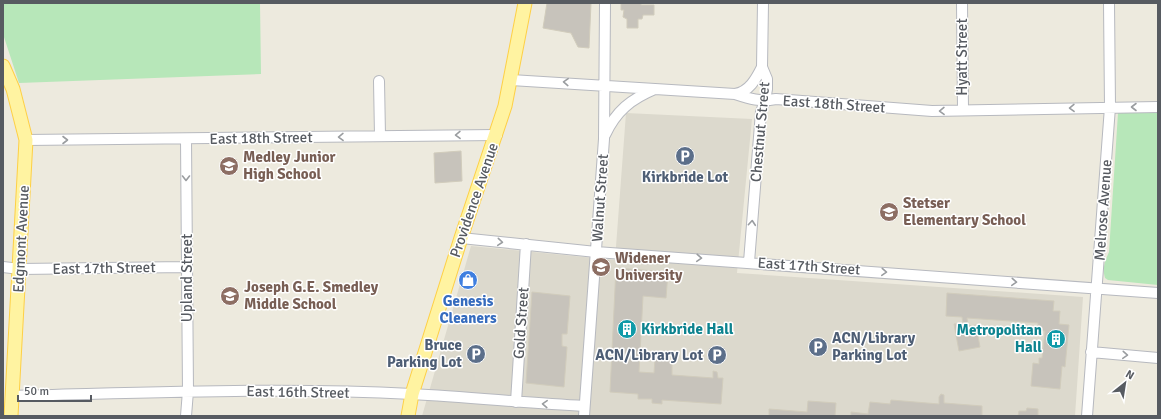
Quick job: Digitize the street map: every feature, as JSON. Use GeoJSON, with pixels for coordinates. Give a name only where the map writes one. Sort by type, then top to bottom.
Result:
{"type":"FeatureCollection","features":[{"type":"Feature","properties":{"kind":"main road","name":"Providence Avenue"},"geometry":{"type":"LineString","coordinates":[[408,416],[412,394],[461,238],[497,135],[511,80],[525,3]]}},
{"type":"Feature","properties":{"kind":"main road","name":"Edgmont Avenue"},"geometry":{"type":"LineString","coordinates":[[3,66],[13,89],[26,140],[11,416]]}},
{"type":"Feature","properties":{"kind":"main road","name":"Providence Avenue"},"geometry":{"type":"LineString","coordinates":[[400,416],[412,394]]}},
{"type":"Feature","properties":{"kind":"street","name":"Walnut Street"},"geometry":{"type":"LineString","coordinates":[[584,411],[604,139],[605,3]]}},
{"type":"Feature","properties":{"kind":"street","name":"Chestnut Street"},"geometry":{"type":"LineString","coordinates":[[749,262],[761,112],[765,101],[767,79],[762,67],[763,3]]}},
{"type":"Feature","properties":{"kind":"street","name":"Hyatt Street"},"geometry":{"type":"LineString","coordinates":[[962,3],[963,110]]}},
{"type":"Feature","properties":{"kind":"street","name":"Melrose Avenue"},"geometry":{"type":"LineString","coordinates":[[1087,416],[1110,107],[1109,3]]}},
{"type":"Feature","properties":{"kind":"street"},"geometry":{"type":"LineString","coordinates":[[735,94],[743,91],[751,85],[762,67]]}},
{"type":"Feature","properties":{"kind":"street","name":"East 18th Street"},"geometry":{"type":"LineString","coordinates":[[511,80],[605,84],[735,94],[749,100],[765,101],[776,99],[932,111],[1158,107]]}},
{"type":"Feature","properties":{"kind":"street"},"geometry":{"type":"LineString","coordinates":[[379,81],[380,136]]}},
{"type":"Feature","properties":{"kind":"street"},"geometry":{"type":"LineString","coordinates":[[604,139],[612,121],[622,109],[636,97],[656,88]]}},
{"type":"Feature","properties":{"kind":"street","name":"East 18th Street"},"geometry":{"type":"LineString","coordinates":[[26,140],[497,135]]}},
{"type":"Feature","properties":{"kind":"street","name":"Upland Street"},"geometry":{"type":"LineString","coordinates":[[186,139],[188,391],[186,416]]}},
{"type":"Feature","properties":{"kind":"street","name":"East 17th Street"},"geometry":{"type":"LineString","coordinates":[[461,238],[596,252],[1158,293]]}},
{"type":"Feature","properties":{"kind":"street","name":"Gold Street"},"geometry":{"type":"LineString","coordinates":[[516,402],[526,244]]}},
{"type":"Feature","properties":{"kind":"street","name":"East 17th Street"},"geometry":{"type":"LineString","coordinates":[[3,267],[20,269],[187,267]]}},
{"type":"Feature","properties":{"kind":"street"},"geometry":{"type":"LineString","coordinates":[[1091,352],[1158,358]]}},
{"type":"Feature","properties":{"kind":"street","name":"East 16th Street"},"geometry":{"type":"LineString","coordinates":[[12,396],[188,391],[412,394],[516,402],[584,411]]}},
{"type":"Feature","properties":{"kind":"shaded area","name":"Widener University"},"geometry":{"type":"Polygon","coordinates":[[[626,113],[752,119],[737,273],[1083,297],[1075,416],[422,416],[471,246],[615,260],[626,113]]]}},
{"type":"Feature","properties":{"kind":"green space"},"geometry":{"type":"Polygon","coordinates":[[[3,3],[260,3],[261,74],[19,83],[3,34],[3,3]]]}},
{"type":"Feature","properties":{"kind":"green space"},"geometry":{"type":"Polygon","coordinates":[[[1118,113],[1158,113],[1158,285],[1108,280],[1105,278],[1104,274],[1104,265],[1109,252],[1118,113]]]}},
{"type":"Feature","properties":{"kind":"building"},"geometry":{"type":"Polygon","coordinates":[[[547,3],[591,3],[589,48],[578,47],[571,33],[543,28],[547,3]]]}},
{"type":"Feature","properties":{"kind":"building"},"geometry":{"type":"Polygon","coordinates":[[[621,3],[641,3],[641,5],[654,5],[654,15],[643,15],[642,19],[638,19],[638,28],[627,28],[627,19],[623,17],[624,10],[621,10],[621,3]]]}},
{"type":"Feature","properties":{"kind":"building"},"geometry":{"type":"Polygon","coordinates":[[[461,151],[462,181],[435,183],[434,153],[461,151]]]}},
{"type":"Feature","properties":{"kind":"building","name":"Kirkbride Hall"},"geometry":{"type":"Polygon","coordinates":[[[616,268],[668,272],[666,298],[643,296],[639,372],[654,373],[655,359],[672,361],[672,375],[713,378],[713,371],[717,372],[718,378],[723,378],[721,404],[662,400],[662,404],[652,403],[652,399],[638,399],[638,394],[610,392],[616,268]]]}},
{"type":"Feature","properties":{"kind":"building"},"geometry":{"type":"Polygon","coordinates":[[[532,292],[570,296],[567,334],[562,334],[562,346],[567,347],[564,387],[526,383],[532,292]]]}},
{"type":"Feature","properties":{"kind":"building","name":"Metropolitan Hall"},"geometry":{"type":"Polygon","coordinates":[[[947,293],[1054,301],[1053,311],[1060,311],[1059,324],[1069,325],[1065,367],[1062,366],[1060,389],[1031,386],[1033,363],[1039,364],[1039,358],[1042,358],[1045,331],[1038,330],[1038,323],[967,318],[968,326],[976,325],[980,347],[959,351],[954,324],[963,323],[962,317],[946,316],[947,293]]]}},
{"type":"Feature","properties":{"kind":"building"},"geometry":{"type":"Polygon","coordinates":[[[941,394],[944,395],[944,403],[982,406],[982,416],[851,416],[851,412],[868,414],[870,402],[890,404],[891,400],[939,404],[939,397],[941,394]]]}},
{"type":"Feature","properties":{"kind":"building"},"geometry":{"type":"Polygon","coordinates":[[[808,401],[836,403],[835,415],[837,416],[769,416],[769,409],[807,412],[808,401]]]}},
{"type":"Feature","properties":{"kind":"building"},"geometry":{"type":"Polygon","coordinates":[[[1027,408],[1038,409],[1038,416],[1018,416],[1019,411],[1026,411],[1027,408]]]}},
{"type":"Feature","properties":{"kind":"place","name":"Kirkbride Lot"},"geometry":{"type":"Point","coordinates":[685,156]}},
{"type":"Feature","properties":{"kind":"place","name":"Medley Junior High School"},"geometry":{"type":"Point","coordinates":[229,166]}},
{"type":"Feature","properties":{"kind":"place","name":"Stetser Elementary School"},"geometry":{"type":"Point","coordinates":[889,212]}},
{"type":"Feature","properties":{"kind":"place","name":"Widener University"},"geometry":{"type":"Point","coordinates":[601,267]}},
{"type":"Feature","properties":{"kind":"place","name":"Genesis Cleaners"},"geometry":{"type":"Point","coordinates":[468,280]}},
{"type":"Feature","properties":{"kind":"place","name":"Joseph G.E. Smedley Middle School"},"geometry":{"type":"Point","coordinates":[230,296]}},
{"type":"Feature","properties":{"kind":"place","name":"Kirkbride Hall"},"geometry":{"type":"Point","coordinates":[627,329]}},
{"type":"Feature","properties":{"kind":"place","name":"Metropolitan Hall"},"geometry":{"type":"Point","coordinates":[1056,339]}},
{"type":"Feature","properties":{"kind":"place","name":"ACN/Library Parking Lot"},"geometry":{"type":"Point","coordinates":[818,347]}},
{"type":"Feature","properties":{"kind":"place","name":"Bruce Parking Lot"},"geometry":{"type":"Point","coordinates":[476,354]}},
{"type":"Feature","properties":{"kind":"place","name":"ACN/Library Lot"},"geometry":{"type":"Point","coordinates":[717,355]}}]}
